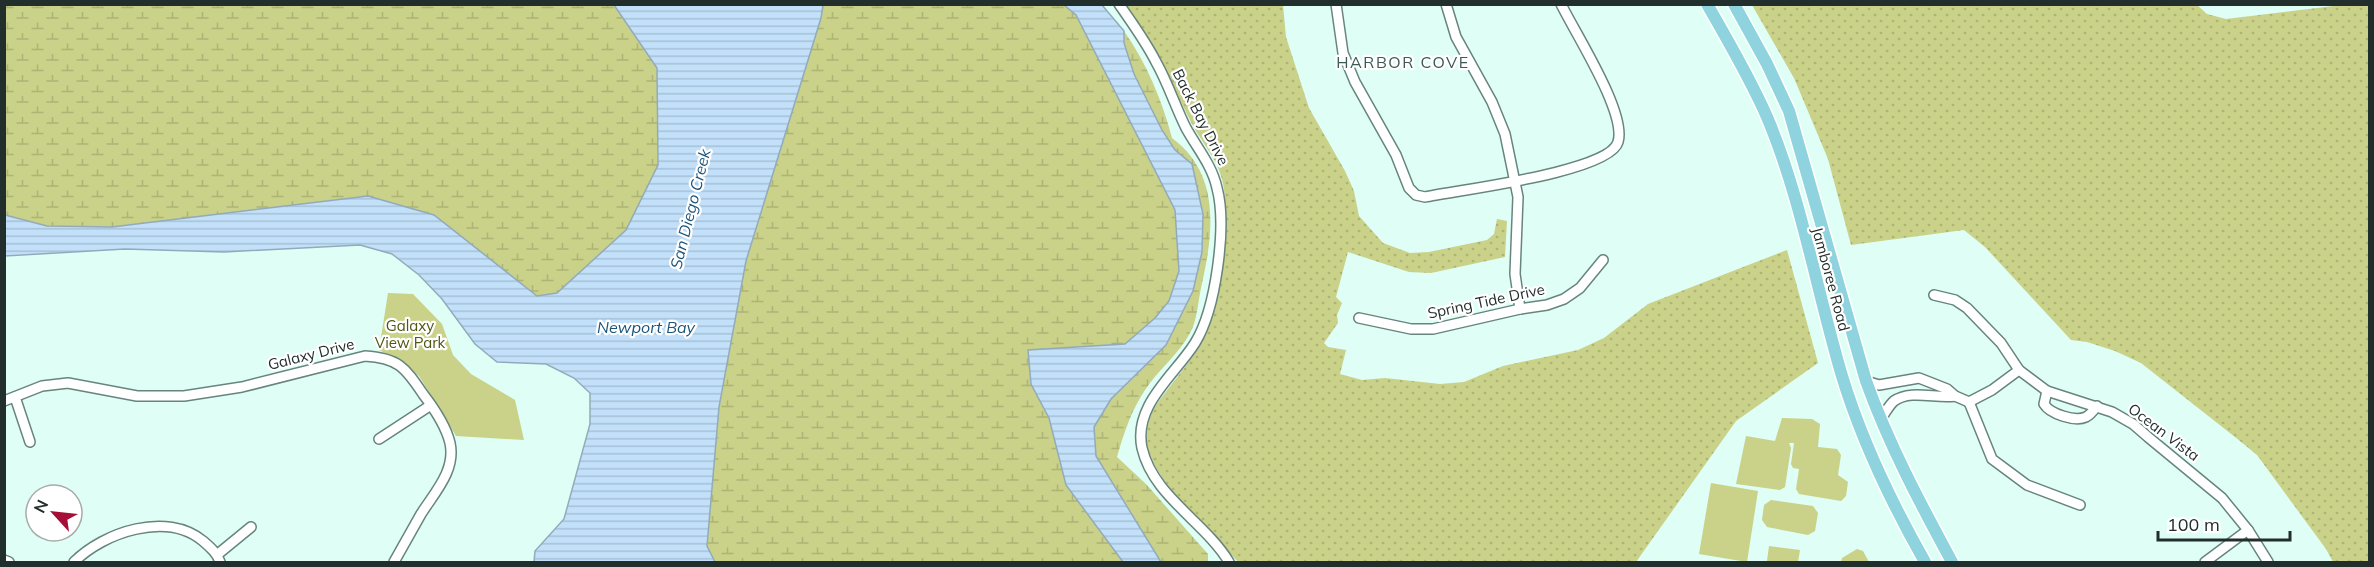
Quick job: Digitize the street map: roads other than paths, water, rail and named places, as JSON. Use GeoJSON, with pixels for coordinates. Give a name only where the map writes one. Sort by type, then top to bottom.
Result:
{"type":"FeatureCollection","features":[{"type":"Feature","properties":{"kind":"main road","name":"Jamboree Road"},"geometry":{"type":"LineString","coordinates":[[1707,4],[1767,117],[1786,171],[1842,377],[1867,449],[1891,502],[1925,562]]}},
{"type":"Feature","properties":{"kind":"main road","name":"Jamboree Road"},"geometry":{"type":"LineString","coordinates":[[1734,4],[1767,64],[1789,111],[1866,381],[1880,420],[1917,500],[1952,562]]}},
{"type":"Feature","properties":{"kind":"street","name":"Back Bay Drive"},"geometry":{"type":"LineString","coordinates":[[1119,4],[1156,61],[1187,129],[1214,175],[1221,215],[1220,248],[1204,324],[1191,348],[1146,411],[1141,428],[1142,447],[1148,465],[1158,482],[1229,562]]}},
{"type":"Feature","properties":{"kind":"street"},"geometry":{"type":"LineString","coordinates":[[1336,4],[1343,53],[1355,82],[1396,155],[1409,188],[1416,195],[1425,197],[1571,170],[1607,155],[1615,149],[1619,141],[1618,129],[1606,91],[1561,4]]}},
{"type":"Feature","properties":{"kind":"street"},"geometry":{"type":"LineString","coordinates":[[1446,4],[1462,50],[1500,118],[1516,180],[1519,215],[1515,274],[1521,309]]}},
{"type":"Feature","properties":{"kind":"street","name":"Spring Tide Drive"},"geometry":{"type":"LineString","coordinates":[[1359,318],[1411,329],[1433,329],[1547,305],[1564,299],[1580,288],[1603,260]]}},
{"type":"Feature","properties":{"kind":"street","name":"Ocean Vista"},"geometry":{"type":"LineString","coordinates":[[1934,295],[1955,300],[1967,308],[2001,343],[2019,370],[2047,391],[2097,406],[2128,421],[2155,442],[2222,498],[2248,530],[2268,562]]}},
{"type":"Feature","properties":{"kind":"street","name":"Galaxy Drive"},"geometry":{"type":"LineString","coordinates":[[4,401],[42,386],[68,383],[137,396],[184,396],[242,387],[364,356],[395,361],[406,370],[431,405],[450,442],[450,459],[444,480],[394,562]]}},
{"type":"Feature","properties":{"kind":"street"},"geometry":{"type":"LineString","coordinates":[[1969,402],[1992,390],[2019,370]]}},
{"type":"Feature","properties":{"kind":"street"},"geometry":{"type":"LineString","coordinates":[[1866,381],[1879,385],[1918,378],[1947,389],[1954,396],[1969,402],[1992,459],[2027,485],[2080,505]]}},
{"type":"Feature","properties":{"kind":"street"},"geometry":{"type":"LineString","coordinates":[[1908,379],[1912,395]]}},
{"type":"Feature","properties":{"kind":"street"},"geometry":{"type":"LineString","coordinates":[[2047,391],[2044,404],[2050,412],[2082,418],[2097,406]]}},
{"type":"Feature","properties":{"kind":"street"},"geometry":{"type":"LineString","coordinates":[[1880,420],[1894,401],[1912,395],[1944,398],[1954,396]]}},
{"type":"Feature","properties":{"kind":"street"},"geometry":{"type":"LineString","coordinates":[[15,397],[30,442]]}},
{"type":"Feature","properties":{"kind":"street"},"geometry":{"type":"LineString","coordinates":[[379,439],[431,405]]}},
{"type":"Feature","properties":{"kind":"street"},"geometry":{"type":"LineString","coordinates":[[74,562],[102,542],[129,530],[158,527],[183,529],[200,539],[219,558],[251,527]]}},
{"type":"Feature","properties":{"kind":"street"},"geometry":{"type":"LineString","coordinates":[[2205,562],[2248,530]]}},
{"type":"Feature","properties":{"kind":"street"},"geometry":{"type":"LineString","coordinates":[[4,560],[9,562]]}},
{"type":"Feature","properties":{"kind":"water","name":"Newport Bay"},"geometry":{"type":"Polygon","coordinates":[[[614,5],[823,5],[821,18],[746,261],[719,407],[707,546],[715,562],[534,562],[535,551],[564,519],[590,424],[590,393],[574,378],[546,364],[497,362],[475,344],[442,299],[419,275],[392,254],[360,245],[224,252],[125,249],[5,256],[5,215],[47,226],[112,227],[368,196],[434,215],[537,296],[557,293],[626,230],[658,165],[657,68],[614,5]]]}},
{"type":"Feature","properties":{"kind":"water"},"geometry":{"type":"Polygon","coordinates":[[[1064,5],[1102,5],[1124,31],[1124,43],[1134,74],[1162,130],[1175,150],[1192,164],[1203,214],[1202,252],[1193,291],[1166,345],[1111,399],[1094,427],[1096,456],[1161,562],[1123,562],[1066,485],[1049,418],[1031,384],[1028,350],[1125,344],[1155,318],[1169,301],[1179,271],[1175,210],[1076,15],[1064,5]]]}},
{"type":"Feature","properties":{"kind":"district","name":"HARBOR COVE"},"geometry":{"type":"Point","coordinates":[1403,62]}},
{"type":"Feature","properties":{"kind":"water label","name":"San Diego Creek"},"geometry":{"type":"Point","coordinates":[690,209]}},
{"type":"Feature","properties":{"kind":"park label","name":"Galaxy View Park"},"geometry":{"type":"Point","coordinates":[410,334]}}]}
